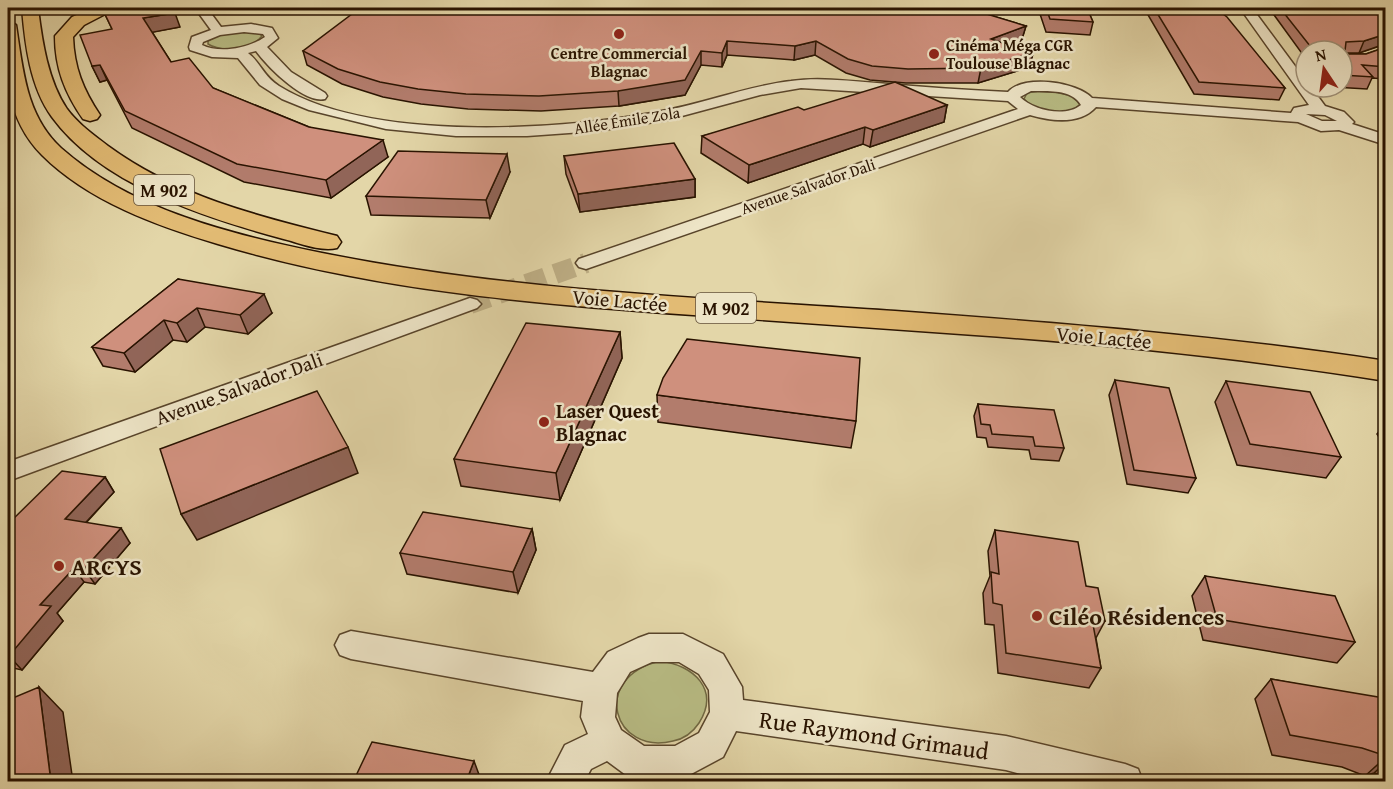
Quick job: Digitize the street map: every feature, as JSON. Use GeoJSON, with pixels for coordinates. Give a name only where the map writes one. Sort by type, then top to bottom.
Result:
{"type":"FeatureCollection","features":[{"type":"Feature","properties":{"kind":"highway","name":"Voie Lactée"},"geometry":{"type":"LineString","coordinates":[[30,8],[43,76],[58,110],[79,134],[106,158],[141,179],[208,209],[249,222],[330,242],[430,261],[535,274],[1068,312],[1218,326],[1386,350]]}},
{"type":"Feature","properties":{"kind":"highway"},"geometry":{"type":"LineString","coordinates":[[105,8],[84,14],[64,36],[69,80],[89,115],[112,139],[135,158],[180,184],[253,213],[249,222]]}},
{"type":"Feature","properties":{"kind":"highway","name":"Voie Lactée"},"geometry":{"type":"LineString","coordinates":[[8,25],[12,85],[18,104],[33,131],[51,151],[83,176],[135,205],[197,230],[279,254],[411,278],[525,292],[1070,334],[1237,350],[1386,371]]}},
{"type":"Feature","properties":{"kind":"street"},"geometry":{"type":"LineString","coordinates":[[201,8],[218,31]]}},
{"type":"Feature","properties":{"kind":"street"},"geometry":{"type":"LineString","coordinates":[[1246,8],[1320,110]]}},
{"type":"Feature","properties":{"kind":"street"},"geometry":{"type":"LineString","coordinates":[[231,23],[258,28],[271,33],[272,38],[259,46],[232,52],[212,52],[195,47],[197,40],[218,31],[231,23]]}},
{"type":"Feature","properties":{"kind":"street","name":"Allée Émile Zola"},"geometry":{"type":"LineString","coordinates":[[259,46],[272,62],[304,89],[359,109],[394,117],[452,123]]}},
{"type":"Feature","properties":{"kind":"street","name":"Allée Émile Zola"},"geometry":{"type":"LineString","coordinates":[[232,52],[246,57],[254,66],[257,75],[287,96],[327,111],[404,128],[491,132],[581,128],[669,115],[777,87],[803,84],[1012,97]]}},
{"type":"Feature","properties":{"kind":"street"},"geometry":{"type":"LineString","coordinates":[[1280,54],[1294,56]]}},
{"type":"Feature","properties":{"kind":"street","name":"Allée Émile Zola"},"geometry":{"type":"LineString","coordinates":[[404,128],[411,123],[533,125],[597,121],[672,110],[786,82],[814,81],[845,85]]}},
{"type":"Feature","properties":{"kind":"street"},"geometry":{"type":"LineString","coordinates":[[1089,102],[1087,110],[1073,115],[1051,115],[1030,110],[1015,102],[1012,97],[1023,88],[1050,87],[1075,92],[1089,102],[1300,118],[1319,125],[1342,126],[1386,140]]}},
{"type":"Feature","properties":{"kind":"street"},"geometry":{"type":"LineString","coordinates":[[327,111],[359,109]]}},
{"type":"Feature","properties":{"kind":"street","name":"Avenue Salvador Dali"},"geometry":{"type":"LineString","coordinates":[[586,263],[1030,110]]}},
{"type":"Feature","properties":{"kind":"street"},"geometry":{"type":"LineString","coordinates":[[1300,118],[1299,111],[1320,110],[1342,117],[1346,122],[1342,126]]}},
{"type":"Feature","properties":{"kind":"street","name":"Avenue Salvador Dali"},"geometry":{"type":"LineString","coordinates":[[8,472],[470,304]]}},
{"type":"Feature","properties":{"kind":"street"},"geometry":{"type":"LineString","coordinates":[[351,645],[601,689]]}},
{"type":"Feature","properties":{"kind":"street"},"geometry":{"type":"LineString","coordinates":[[649,648],[682,648],[711,664],[725,687],[727,714],[711,745],[678,764],[639,763],[609,742],[598,717],[601,689],[620,662],[649,648]]}},
{"type":"Feature","properties":{"kind":"street","name":"Rue Raymond Grimaud"},"geometry":{"type":"LineString","coordinates":[[727,714],[1006,753],[1125,782]]}},
{"type":"Feature","properties":{"kind":"street"},"geometry":{"type":"LineString","coordinates":[[564,782],[578,757],[609,742]]}},
{"type":"Feature","properties":{"kind":"green space"},"geometry":{"type":"Polygon","coordinates":[[[243,31],[259,33],[262,36],[244,47],[229,49],[208,44],[208,41],[221,34],[243,31]]]}},
{"type":"Feature","properties":{"kind":"green space"},"geometry":{"type":"Polygon","coordinates":[[[1045,90],[1073,96],[1080,105],[1067,111],[1051,112],[1036,108],[1024,99],[1027,93],[1045,90]]]}},
{"type":"Feature","properties":{"kind":"green space"},"geometry":{"type":"Polygon","coordinates":[[[660,661],[672,663],[693,674],[705,690],[707,700],[699,723],[688,735],[673,741],[653,743],[636,737],[624,727],[618,713],[617,698],[624,683],[638,670],[660,661]]]}},
{"type":"Feature","properties":{"kind":"building"},"geometry":{"type":"Polygon","coordinates":[[[102,8],[171,8],[175,13],[143,18],[171,62],[189,58],[213,88],[309,127],[383,140],[326,180],[237,164],[125,111],[100,65],[92,66],[80,35],[112,29],[102,8]]]}},
{"type":"Feature","properties":{"kind":"building"},"geometry":{"type":"Polygon","coordinates":[[[360,8],[972,8],[1026,26],[991,39],[1033,53],[981,68],[908,69],[872,66],[848,59],[816,41],[795,46],[727,41],[722,53],[701,51],[685,80],[618,91],[539,96],[466,94],[380,82],[338,69],[303,51],[360,8]]]}},
{"type":"Feature","properties":{"kind":"building"},"geometry":{"type":"Polygon","coordinates":[[[1046,8],[1087,8],[1093,22],[1050,19],[1046,8]]]}},
{"type":"Feature","properties":{"kind":"building"},"geometry":{"type":"Polygon","coordinates":[[[1154,8],[1215,8],[1227,17],[1285,88],[1199,82],[1154,8]]]}},
{"type":"Feature","properties":{"kind":"building"},"geometry":{"type":"Polygon","coordinates":[[[1280,8],[1355,8],[1386,17],[1386,34],[1364,41],[1305,39],[1280,8]]]}},
{"type":"Feature","properties":{"kind":"building"},"geometry":{"type":"Polygon","coordinates":[[[1386,47],[1386,67],[1362,65],[1373,77],[1354,76],[1354,54],[1366,54],[1386,47]]]}},
{"type":"Feature","properties":{"kind":"building"},"geometry":{"type":"Polygon","coordinates":[[[895,82],[947,105],[873,130],[865,127],[749,165],[702,136],[798,107],[804,110],[895,82]]]}},
{"type":"Feature","properties":{"kind":"building"},"geometry":{"type":"Polygon","coordinates":[[[674,143],[695,179],[578,194],[564,156],[674,143]]]}},
{"type":"Feature","properties":{"kind":"building"},"geometry":{"type":"Polygon","coordinates":[[[398,151],[507,154],[486,200],[366,196],[398,151]]]}},
{"type":"Feature","properties":{"kind":"building"},"geometry":{"type":"Polygon","coordinates":[[[178,279],[264,294],[240,315],[197,308],[177,323],[164,320],[124,353],[92,347],[178,279]]]}},
{"type":"Feature","properties":{"kind":"building","name":"Laser Quest Blagnac"},"geometry":{"type":"Polygon","coordinates":[[[526,323],[620,332],[556,473],[454,459],[526,323]]]}},
{"type":"Feature","properties":{"kind":"building"},"geometry":{"type":"Polygon","coordinates":[[[687,339],[860,358],[856,421],[657,395],[663,378],[687,339]]]}},
{"type":"Feature","properties":{"kind":"building"},"geometry":{"type":"Polygon","coordinates":[[[1115,380],[1169,388],[1196,478],[1134,470],[1115,380]]]}},
{"type":"Feature","properties":{"kind":"building"},"geometry":{"type":"Polygon","coordinates":[[[1226,381],[1310,392],[1341,457],[1250,444],[1226,381]]]}},
{"type":"Feature","properties":{"kind":"building"},"geometry":{"type":"Polygon","coordinates":[[[317,391],[348,447],[181,514],[160,449],[317,391]]]}},
{"type":"Feature","properties":{"kind":"building"},"geometry":{"type":"Polygon","coordinates":[[[978,404],[1054,410],[1064,448],[1035,446],[1033,437],[992,434],[990,425],[981,424],[978,404]]]}},
{"type":"Feature","properties":{"kind":"building","name":"ARCYS"},"geometry":{"type":"Polygon","coordinates":[[[62,471],[105,477],[65,519],[121,528],[84,569],[74,568],[40,605],[51,606],[9,656],[8,524],[62,471]]]}},
{"type":"Feature","properties":{"kind":"building"},"geometry":{"type":"Polygon","coordinates":[[[423,512],[532,529],[513,572],[400,553],[423,512]]]}},
{"type":"Feature","properties":{"kind":"building","name":"Ciléo Résidences"},"geometry":{"type":"Polygon","coordinates":[[[995,530],[1078,542],[1086,586],[1098,588],[1105,621],[1092,619],[1101,668],[1006,653],[1002,605],[993,603],[991,572],[999,574],[995,530]]]}},
{"type":"Feature","properties":{"kind":"building"},"geometry":{"type":"Polygon","coordinates":[[[1205,576],[1335,596],[1355,642],[1217,619],[1205,576]]]}},
{"type":"Feature","properties":{"kind":"building"},"geometry":{"type":"Polygon","coordinates":[[[1271,679],[1384,698],[1386,701],[1386,756],[1362,748],[1290,735],[1271,679]]]}},
{"type":"Feature","properties":{"kind":"building"},"geometry":{"type":"Polygon","coordinates":[[[39,687],[51,782],[8,782],[8,700],[39,687]]]}},
{"type":"Feature","properties":{"kind":"building"},"geometry":{"type":"Polygon","coordinates":[[[372,742],[474,761],[466,782],[353,782],[372,742]]]}},
{"type":"Feature","properties":{"kind":"tunnel"},"geometry":{"type":"LineString","coordinates":[[470,304],[586,263]]}},
{"type":"Feature","properties":{"kind":"place","name":"Centre Commercial Blagnac"},"geometry":{"type":"Point","coordinates":[619,34]}},
{"type":"Feature","properties":{"kind":"place","name":"Cinéma Méga CGR Toulouse Blagnac"},"geometry":{"type":"Point","coordinates":[934,54]}},
{"type":"Feature","properties":{"kind":"place","name":"Laser Quest Blagnac"},"geometry":{"type":"Point","coordinates":[544,422]}},
{"type":"Feature","properties":{"kind":"place","name":"ARCYS"},"geometry":{"type":"Point","coordinates":[59,566]}},
{"type":"Feature","properties":{"kind":"place","name":"Ciléo Résidences"},"geometry":{"type":"Point","coordinates":[1037,616]}}]}
